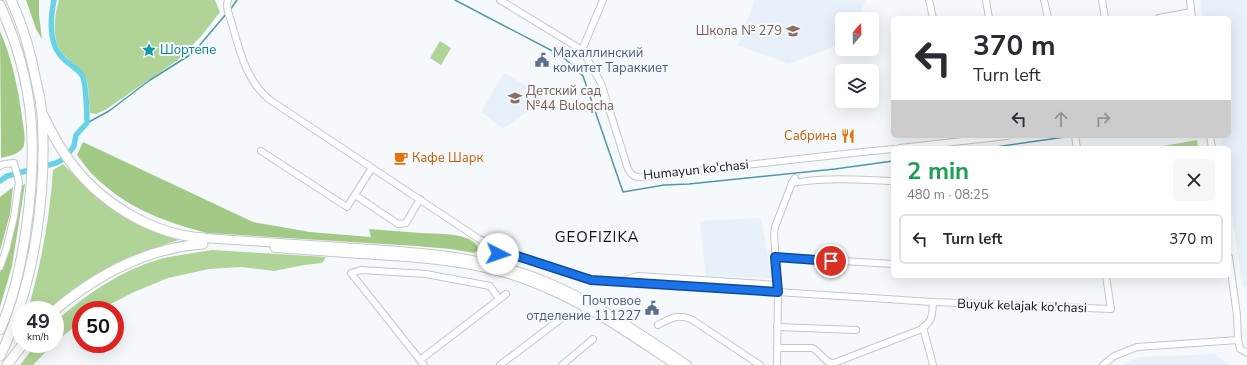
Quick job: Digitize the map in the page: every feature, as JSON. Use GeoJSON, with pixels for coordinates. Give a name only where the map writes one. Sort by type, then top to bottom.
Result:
{"type":"FeatureCollection","features":[{"type":"Feature","properties":{"kind":"highway"},"geometry":{"type":"LineString","coordinates":[[0,356],[18,315],[28,280],[35,239],[43,162],[42,114],[28,44],[10,0]]}},
{"type":"Feature","properties":{"kind":"highway"},"geometry":{"type":"LineString","coordinates":[[0,4],[12,33],[22,67],[30,102],[32,131],[30,206],[22,257],[14,291],[0,330]]}},
{"type":"Feature","properties":{"kind":"highway"},"geometry":{"type":"LineString","coordinates":[[42,114],[69,161],[99,193],[130,214],[149,224],[174,233],[204,241]]}},
{"type":"Feature","properties":{"kind":"highway"},"geometry":{"type":"LineString","coordinates":[[64,303],[89,283],[115,268],[157,252],[204,241]]}},
{"type":"Feature","properties":{"kind":"highway"},"geometry":{"type":"LineString","coordinates":[[7,365],[16,353]]}},
{"type":"Feature","properties":{"kind":"main road"},"geometry":{"type":"LineString","coordinates":[[204,241],[447,261],[478,263],[493,260]]}},
{"type":"Feature","properties":{"kind":"main road"},"geometry":{"type":"LineString","coordinates":[[478,263],[481,258],[493,260],[547,282],[581,298],[614,317],[674,363],[688,365]]}},
{"type":"Feature","properties":{"kind":"street"},"geometry":{"type":"LineString","coordinates":[[228,0],[228,10],[241,53],[254,82],[261,92],[270,100],[480,239],[493,260]]}},
{"type":"Feature","properties":{"kind":"street"},"geometry":{"type":"LineString","coordinates":[[500,0],[582,50],[603,0]]}},
{"type":"Feature","properties":{"kind":"street"},"geometry":{"type":"LineString","coordinates":[[929,0],[933,16]]}},
{"type":"Feature","properties":{"kind":"street"},"geometry":{"type":"LineString","coordinates":[[986,0],[989,16]]}},
{"type":"Feature","properties":{"kind":"street"},"geometry":{"type":"LineString","coordinates":[[1044,0],[1048,16]]}},
{"type":"Feature","properties":{"kind":"street"},"geometry":{"type":"LineString","coordinates":[[1102,0],[1105,16]]}},
{"type":"Feature","properties":{"kind":"street"},"geometry":{"type":"LineString","coordinates":[[1181,16],[1192,15],[1190,0]]}},
{"type":"Feature","properties":{"kind":"street","name":"Humayun ko'chasi"},"geometry":{"type":"LineString","coordinates":[[582,50],[600,83],[628,169],[633,176],[643,177],[891,149]]}},
{"type":"Feature","properties":{"kind":"street"},"geometry":{"type":"LineString","coordinates":[[918,146],[988,138]]}},
{"type":"Feature","properties":{"kind":"street"},"geometry":{"type":"LineString","coordinates":[[261,151],[347,207],[372,168]]}},
{"type":"Feature","properties":{"kind":"street"},"geometry":{"type":"LineString","coordinates":[[0,166],[13,163],[16,167],[19,182],[14,217],[0,267]]}},
{"type":"Feature","properties":{"kind":"street"},"geometry":{"type":"LineString","coordinates":[[777,365],[778,288],[774,234],[775,227],[793,181],[829,179],[891,181]]}},
{"type":"Feature","properties":{"kind":"street"},"geometry":{"type":"LineString","coordinates":[[355,195],[398,224],[406,223],[420,199]]}},
{"type":"Feature","properties":{"kind":"street"},"geometry":{"type":"LineString","coordinates":[[480,239],[493,260]]}},
{"type":"Feature","properties":{"kind":"street","name":"Buyuk kelajak ko'chasi"},"geometry":{"type":"LineString","coordinates":[[493,260],[502,253],[508,253],[591,280],[620,282],[638,276],[933,302],[1111,309],[1106,278]]}},
{"type":"Feature","properties":{"kind":"street"},"geometry":{"type":"LineString","coordinates":[[775,257],[891,264]]}},
{"type":"Feature","properties":{"kind":"street"},"geometry":{"type":"LineString","coordinates":[[499,299],[490,286],[426,274],[361,270],[350,273],[422,362],[506,294]]}},
{"type":"Feature","properties":{"kind":"street"},"geometry":{"type":"LineString","coordinates":[[1231,272],[1237,315],[1238,340],[1240,349],[1247,353]]}},
{"type":"Feature","properties":{"kind":"street"},"geometry":{"type":"LineString","coordinates":[[777,348],[812,348],[815,349],[828,362],[834,363],[928,325],[932,318],[933,302]]}},
{"type":"Feature","properties":{"kind":"street"},"geometry":{"type":"LineString","coordinates":[[658,325],[674,317],[691,319],[760,365]]}},
{"type":"Feature","properties":{"kind":"street"},"geometry":{"type":"LineString","coordinates":[[500,365],[562,318]]}},
{"type":"Feature","properties":{"kind":"street"},"geometry":{"type":"LineString","coordinates":[[778,327],[856,330]]}},
{"type":"Feature","properties":{"kind":"street"},"geometry":{"type":"LineString","coordinates":[[923,327],[933,365]]}},
{"type":"Feature","properties":{"kind":"street"},"geometry":{"type":"LineString","coordinates":[[562,365],[594,339]]}},
{"type":"Feature","properties":{"kind":"street"},"geometry":{"type":"LineString","coordinates":[[1103,365],[1114,356],[1137,347],[1238,340]]}},
{"type":"Feature","properties":{"kind":"shaded area","name":"Школа № 279"},"geometry":{"type":"Polygon","coordinates":[[[755,0],[866,0],[861,10],[862,12],[835,12],[835,46],[789,64],[738,45],[755,0]]]}},
{"type":"Feature","properties":{"kind":"shaded area"},"geometry":{"type":"Polygon","coordinates":[[[1200,0],[1247,0],[1247,287],[1243,288],[1231,209],[1231,146],[1222,146],[1220,138],[1231,138],[1231,16],[1203,16],[1200,0]]]}},
{"type":"Feature","properties":{"kind":"shaded area","name":"Детский сад №44 Buloqcha"},"geometry":{"type":"Polygon","coordinates":[[[504,73],[541,94],[541,102],[503,129],[481,112],[504,73]]]}},
{"type":"Feature","properties":{"kind":"shaded area"},"geometry":{"type":"Polygon","coordinates":[[[761,218],[772,278],[706,276],[700,221],[761,218]]]}},
{"type":"Feature","properties":{"kind":"shaded area"},"geometry":{"type":"Polygon","coordinates":[[[1215,354],[1229,365],[1122,365],[1139,357],[1215,354]]]}},
{"type":"Feature","properties":{"kind":"green space"},"geometry":{"type":"Polygon","coordinates":[[[26,0],[39,0],[42,39],[36,29],[26,0]]]}},
{"type":"Feature","properties":{"kind":"green space"},"geometry":{"type":"Polygon","coordinates":[[[59,0],[215,0],[220,12],[203,34],[178,60],[105,110],[96,114],[90,113],[88,88],[85,76],[65,56],[57,44],[55,22],[59,0]]]}},
{"type":"Feature","properties":{"kind":"green space"},"geometry":{"type":"Polygon","coordinates":[[[0,31],[14,73],[25,138],[21,151],[1,158],[0,31]]]}},
{"type":"Feature","properties":{"kind":"green space"},"geometry":{"type":"Polygon","coordinates":[[[440,41],[451,48],[441,65],[430,58],[440,41]]]}},
{"type":"Feature","properties":{"kind":"green space"},"geometry":{"type":"Polygon","coordinates":[[[1197,140],[1198,146],[1163,146],[1197,140]]]}},
{"type":"Feature","properties":{"kind":"green space"},"geometry":{"type":"Polygon","coordinates":[[[83,142],[253,222],[310,232],[371,237],[369,229],[453,235],[469,239],[475,243],[478,248],[474,253],[451,249],[416,246],[207,233],[175,224],[145,212],[118,196],[92,174],[77,155],[83,142]]]}},
{"type":"Feature","properties":{"kind":"green space"},"geometry":{"type":"Polygon","coordinates":[[[63,164],[102,201],[115,211],[143,227],[179,240],[143,252],[110,267],[94,276],[58,301],[30,301],[44,240],[50,205],[53,170],[63,164]]]}},
{"type":"Feature","properties":{"kind":"green space"},"geometry":{"type":"Polygon","coordinates":[[[25,184],[12,266],[0,307],[0,273],[8,250],[21,186],[25,184]]]}},
{"type":"Feature","properties":{"kind":"green space"},"geometry":{"type":"Polygon","coordinates":[[[13,187],[10,214],[0,251],[0,197],[13,187]]]}},
{"type":"Feature","properties":{"kind":"green space"},"geometry":{"type":"Polygon","coordinates":[[[212,250],[326,257],[322,263],[274,271],[242,267],[209,269],[168,278],[116,301],[79,301],[117,277],[131,270],[160,259],[212,250]]]}},
{"type":"Feature","properties":{"kind":"green space"},"geometry":{"type":"Polygon","coordinates":[[[72,307],[72,329],[64,335],[64,314],[72,307]]]}},
{"type":"Feature","properties":{"kind":"green space"},"geometry":{"type":"Polygon","coordinates":[[[29,353],[44,353],[33,365],[20,365],[29,353]]]}},
{"type":"Feature","properties":{"kind":"waterway"},"geometry":{"type":"LineString","coordinates":[[0,181],[7,176],[56,163],[62,160],[74,146],[76,135],[87,123],[86,93],[83,77],[80,72],[59,54],[53,40],[51,24],[54,0]]}},
{"type":"Feature","properties":{"kind":"waterway"},"geometry":{"type":"LineString","coordinates":[[230,10],[237,0]]}},
{"type":"Feature","properties":{"kind":"waterway"},"geometry":{"type":"LineString","coordinates":[[455,0],[562,56],[583,76],[623,192],[664,185],[689,184],[835,169],[891,161]]}},
{"type":"Feature","properties":{"kind":"waterway"},"geometry":{"type":"LineString","coordinates":[[87,123],[109,111],[150,80],[193,53],[227,13]]}},
{"type":"Feature","properties":{"kind":"waterway"},"geometry":{"type":"LineString","coordinates":[[1003,146],[1058,138]]}},
{"type":"Feature","properties":{"kind":"place","name":"Школа № 279"},"geometry":{"type":"Point","coordinates":[793,31]}},
{"type":"Feature","properties":{"kind":"place","name":"Шортепе"},"geometry":{"type":"Point","coordinates":[149,50]}},
{"type":"Feature","properties":{"kind":"place","name":"Махаллинский комитет Тараккиет"},"geometry":{"type":"Point","coordinates":[542,60]}},
{"type":"Feature","properties":{"kind":"place","name":"Детский сад №44 Buloqcha"},"geometry":{"type":"Point","coordinates":[515,98]}},
{"type":"Feature","properties":{"kind":"place","name":"Сабрина"},"geometry":{"type":"Point","coordinates":[848,136]}},
{"type":"Feature","properties":{"kind":"place","name":"Кафе Шарк"},"geometry":{"type":"Point","coordinates":[401,158]}},
{"type":"Feature","properties":{"kind":"place","name":"Почтовое отделение 111227"},"geometry":{"type":"Point","coordinates":[652,308]}},
{"type":"Feature","properties":{"kind":"district","name":"GEOFIZIKA"},"geometry":{"type":"Point","coordinates":[597,237]}},
{"type":"Feature","properties":{"kind":"route"},"geometry":{"type":"LineString","coordinates":[[498,254],[498,256],[502,253],[508,253],[591,280],[778,292],[775,257],[831,261]]}}]}
